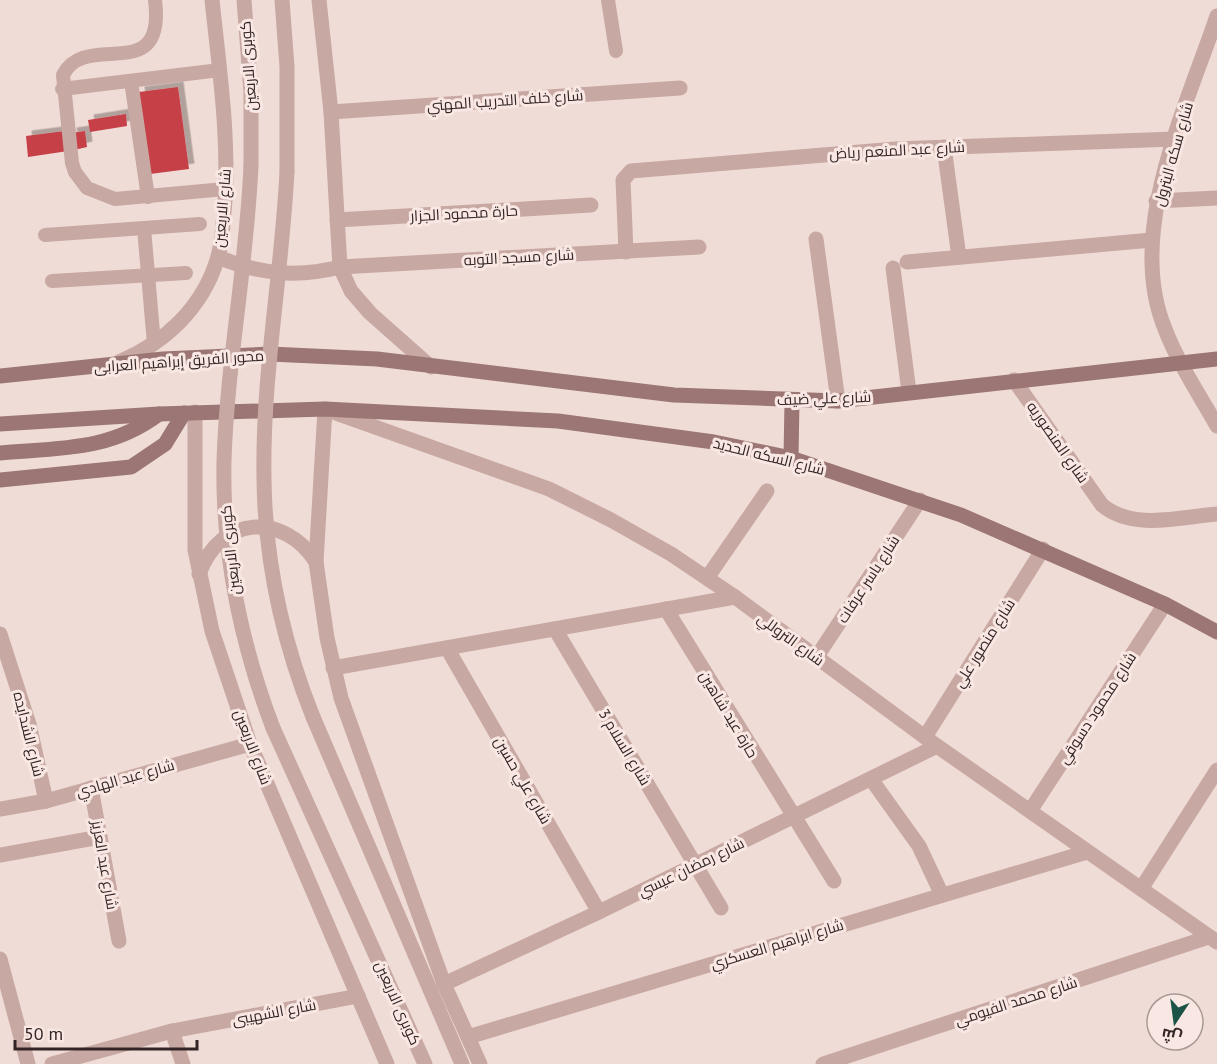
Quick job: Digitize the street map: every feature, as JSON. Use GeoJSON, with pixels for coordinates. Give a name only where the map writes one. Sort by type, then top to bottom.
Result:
{"type":"FeatureCollection","features":[{"type":"Feature","properties":{"kind":"main road","name":"محور الفريق إبراهيم العرابى"},"geometry":{"type":"LineString","coordinates":[[0,376],[205,356],[270,354],[377,359],[431,367]]}},
{"type":"Feature","properties":{"kind":"main road","name":"شارع علي ضيف"},"geometry":{"type":"LineString","coordinates":[[431,367],[674,395],[838,401],[1217,359]]}},
{"type":"Feature","properties":{"kind":"main road"},"geometry":{"type":"LineString","coordinates":[[791,458],[792,401]]}},
{"type":"Feature","properties":{"kind":"main road"},"geometry":{"type":"LineString","coordinates":[[0,424],[189,412],[325,409]]}},
{"type":"Feature","properties":{"kind":"main road","name":"شارع السكه الحديد"},"geometry":{"type":"LineString","coordinates":[[325,409],[558,421],[636,430],[791,458],[920,500],[1043,549],[1165,604],[1217,632]]}},
{"type":"Feature","properties":{"kind":"main road"},"geometry":{"type":"LineString","coordinates":[[0,480],[131,467],[165,444],[189,412]]}},
{"type":"Feature","properties":{"kind":"main road"},"geometry":{"type":"LineString","coordinates":[[0,453],[95,445],[129,434],[159,414]]}},
{"type":"Feature","properties":{"kind":"street","name":"شارع الاربعين"},"geometry":{"type":"LineString","coordinates":[[109,366],[154,344],[174,329],[202,294],[218,257],[225,189],[226,129],[212,0]]}},
{"type":"Feature","properties":{"kind":"street","name":"كوبرى الاربعين"},"geometry":{"type":"LineString","coordinates":[[244,0],[251,93],[251,165],[244,271],[228,403],[224,500],[226,538],[236,608],[252,669],[273,728],[425,1064]]}},
{"type":"Feature","properties":{"kind":"street"},"geometry":{"type":"LineString","coordinates":[[282,0],[287,67],[287,171],[281,268],[266,407],[264,480],[269,553],[289,649],[313,717],[462,1064]]}},
{"type":"Feature","properties":{"kind":"street"},"geometry":{"type":"LineString","coordinates":[[319,0],[331,112],[340,267],[351,291],[370,313],[431,367]]}},
{"type":"Feature","properties":{"kind":"street","name":"شارع سكه البترول"},"geometry":{"type":"LineString","coordinates":[[1217,16],[1156,201],[1152,240],[1152,262],[1158,306],[1164,328],[1217,426]]}},
{"type":"Feature","properties":{"kind":"street","name":"شارع خلف التدريب المهني"},"geometry":{"type":"LineString","coordinates":[[331,112],[680,88]]}},
{"type":"Feature","properties":{"kind":"street","name":"شارع عبد المنعم رياض"},"geometry":{"type":"LineString","coordinates":[[626,252],[623,180],[626,175],[638,170],[800,155],[944,147],[1175,139]]}},
{"type":"Feature","properties":{"kind":"street"},"geometry":{"type":"LineString","coordinates":[[944,147],[959,258]]}},
{"type":"Feature","properties":{"kind":"street"},"geometry":{"type":"LineString","coordinates":[[1156,201],[1217,198]]}},
{"type":"Feature","properties":{"kind":"street","name":"حارة محمود الجزار"},"geometry":{"type":"LineString","coordinates":[[337,220],[591,206]]}},
{"type":"Feature","properties":{"kind":"street"},"geometry":{"type":"LineString","coordinates":[[816,239],[838,401]]}},
{"type":"Feature","properties":{"kind":"street"},"geometry":{"type":"LineString","coordinates":[[909,393],[900,265],[1152,240]]}},
{"type":"Feature","properties":{"kind":"street","name":"شارع مسجد التوبه"},"geometry":{"type":"LineString","coordinates":[[218,257],[257,271],[278,274],[309,273],[340,267],[699,247]]}},
{"type":"Feature","properties":{"kind":"street","name":"شارع المنصوريه"},"geometry":{"type":"LineString","coordinates":[[1014,380],[1102,505],[1113,514],[1139,521],[1217,514]]}},
{"type":"Feature","properties":{"kind":"street"},"geometry":{"type":"LineString","coordinates":[[325,409],[316,562],[340,698],[444,984],[480,1064]]}},
{"type":"Feature","properties":{"kind":"street","name":"شارع التروللي"},"geometry":{"type":"LineString","coordinates":[[325,409],[549,489],[611,520],[735,597],[931,742],[1213,940]]}},
{"type":"Feature","properties":{"kind":"street","name":"شارع الاربعين"},"geometry":{"type":"LineString","coordinates":[[189,412],[199,575],[212,632],[250,744],[387,1064]]}},
{"type":"Feature","properties":{"kind":"street"},"geometry":{"type":"LineString","coordinates":[[707,579],[767,492]]}},
{"type":"Feature","properties":{"kind":"street","name":"شارع ياسر عرفات"},"geometry":{"type":"LineString","coordinates":[[816,657],[920,500]]}},
{"type":"Feature","properties":{"kind":"street"},"geometry":{"type":"LineString","coordinates":[[199,575],[204,561],[224,538],[253,527],[283,531],[308,549],[316,562]]}},
{"type":"Feature","properties":{"kind":"street","name":"شارع منصور علي"},"geometry":{"type":"LineString","coordinates":[[931,742],[1043,549]]}},
{"type":"Feature","properties":{"kind":"street"},"geometry":{"type":"LineString","coordinates":[[333,668],[735,597]]}},
{"type":"Feature","properties":{"kind":"street","name":"شارع محمود دسوقي"},"geometry":{"type":"LineString","coordinates":[[1029,811],[1165,604]]}},
{"type":"Feature","properties":{"kind":"street","name":"حارة عيد شاهين"},"geometry":{"type":"LineString","coordinates":[[666,609],[834,881]]}},
{"type":"Feature","properties":{"kind":"street","name":"شارع السلام 3"},"geometry":{"type":"LineString","coordinates":[[555,629],[721,908]]}},
{"type":"Feature","properties":{"kind":"street","name":"شارع الشدايده"},"geometry":{"type":"LineString","coordinates":[[0,634],[29,724],[46,801]]}},
{"type":"Feature","properties":{"kind":"street","name":"شارع علي حسين"},"geometry":{"type":"LineString","coordinates":[[447,648],[599,912]]}},
{"type":"Feature","properties":{"kind":"street","name":"شارع رمضان عيسي"},"geometry":{"type":"LineString","coordinates":[[444,984],[793,818],[871,779],[931,742]]}},
{"type":"Feature","properties":{"kind":"street","name":"شارع عبد الهادي"},"geometry":{"type":"LineString","coordinates":[[0,809],[46,801],[250,744]]}},
{"type":"Feature","properties":{"kind":"street"},"geometry":{"type":"LineString","coordinates":[[1141,889],[1217,770]]}},
{"type":"Feature","properties":{"kind":"street"},"geometry":{"type":"LineString","coordinates":[[871,779],[919,846],[942,895]]}},
{"type":"Feature","properties":{"kind":"street","name":"شارع عبد العزيز"},"geometry":{"type":"LineString","coordinates":[[91,788],[119,941]]}},
{"type":"Feature","properties":{"kind":"street"},"geometry":{"type":"LineString","coordinates":[[0,855],[100,837]]}},
{"type":"Feature","properties":{"kind":"street","name":"شارع ابراهيم العسكري"},"geometry":{"type":"LineString","coordinates":[[468,1037],[1087,852]]}},
{"type":"Feature","properties":{"kind":"street","name":"شارع محمد الفيومي"},"geometry":{"type":"LineString","coordinates":[[823,1064],[1213,940]]}},
{"type":"Feature","properties":{"kind":"street"},"geometry":{"type":"LineString","coordinates":[[0,959],[28,1064]]}},
{"type":"Feature","properties":{"kind":"street","name":"شارع الشهيبى"},"geometry":{"type":"LineString","coordinates":[[52,1064],[172,1031],[358,996]]}},
{"type":"Feature","properties":{"kind":"street"},"geometry":{"type":"LineString","coordinates":[[172,1031],[183,1064]]}},
{"type":"Feature","properties":{"kind":"lane"},"geometry":{"type":"LineString","coordinates":[[155,0],[157,30],[149,43],[135,51],[76,60],[66,69],[62,89],[72,163],[80,181],[87,188],[115,199],[225,189]]}},
{"type":"Feature","properties":{"kind":"lane"},"geometry":{"type":"LineString","coordinates":[[608,0],[616,51]]}},
{"type":"Feature","properties":{"kind":"lane"},"geometry":{"type":"LineString","coordinates":[[62,89],[220,70]]}},
{"type":"Feature","properties":{"kind":"lane"},"geometry":{"type":"LineString","coordinates":[[131,81],[148,196]]}},
{"type":"Feature","properties":{"kind":"lane"},"geometry":{"type":"LineString","coordinates":[[45,235],[200,224]]}},
{"type":"Feature","properties":{"kind":"lane"},"geometry":{"type":"LineString","coordinates":[[144,228],[154,344]]}},
{"type":"Feature","properties":{"kind":"lane"},"geometry":{"type":"LineString","coordinates":[[52,281],[186,273]]}},
{"type":"Feature","properties":{"kind":"building"},"geometry":{"type":"Polygon","coordinates":[[[178,87],[189,169],[150,174],[139,92],[178,87]]]}},
{"type":"Feature","properties":{"kind":"building"},"geometry":{"type":"Polygon","coordinates":[[[126,114],[127,126],[90,132],[88,120],[126,114]]]}},
{"type":"Feature","properties":{"kind":"building"},"geometry":{"type":"Polygon","coordinates":[[[65,131],[68,151],[28,157],[26,136],[65,131]]]}},
{"type":"Feature","properties":{"kind":"building"},"geometry":{"type":"Polygon","coordinates":[[[85,131],[87,147],[74,150],[71,133],[85,131]]]}}]}
